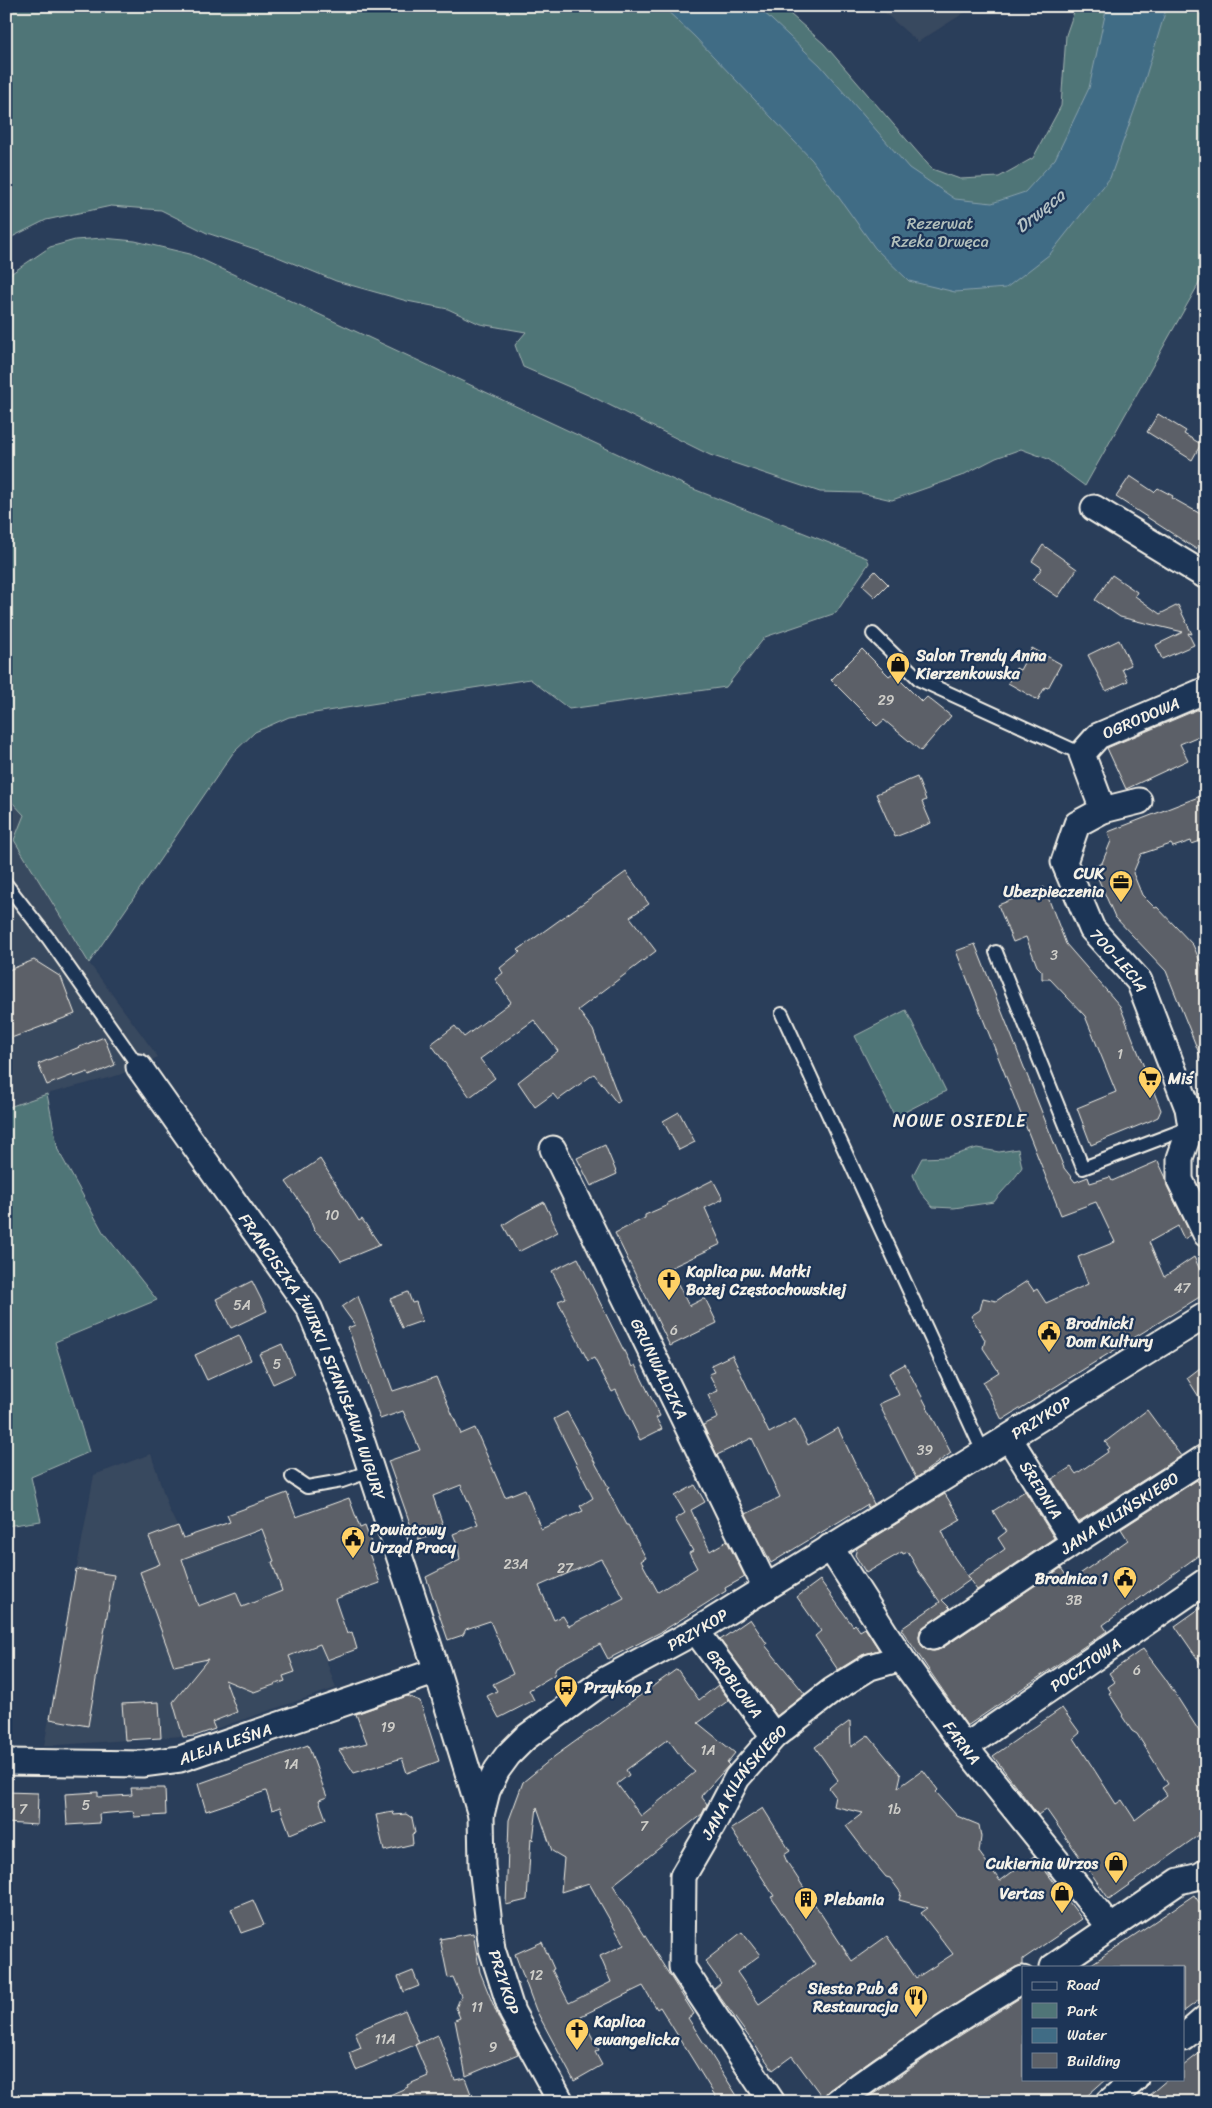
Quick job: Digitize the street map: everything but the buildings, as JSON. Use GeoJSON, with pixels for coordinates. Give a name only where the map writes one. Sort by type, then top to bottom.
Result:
{"type":"FeatureCollection","features":[{"type":"Feature","properties":{"kind":"street"},"geometry":{"type":"LineString","coordinates":[[1094,508],[1206,576]]}},
{"type":"Feature","properties":{"kind":"street","name":"OGRODOWA"},"geometry":{"type":"LineString","coordinates":[[1082,754],[1098,736],[1206,690]]}},
{"type":"Feature","properties":{"kind":"street"},"geometry":{"type":"LineString","coordinates":[[1082,754],[1103,810]]}},
{"type":"Feature","properties":{"kind":"street","name":"700-LECIA"},"geometry":{"type":"LineString","coordinates":[[1139,801],[1103,810],[1077,824],[1064,862],[1092,929],[1139,981],[1188,1108],[1198,1128],[1180,1158],[1180,1180],[1206,1234]]}},
{"type":"Feature","properties":{"kind":"street","name":"FRANCISZKA ŻWIRKI I STANISŁAWA WIGURY"},"geometry":{"type":"LineString","coordinates":[[139,1067],[309,1308],[353,1415],[437,1671],[481,1814]]}},
{"type":"Feature","properties":{"kind":"street","name":"GRUNWALDZKA"},"geometry":{"type":"LineString","coordinates":[[553,1149],[766,1588]]}},
{"type":"Feature","properties":{"kind":"street","name":"PRZYKOP"},"geometry":{"type":"LineString","coordinates":[[561,2102],[512,2012],[492,1949],[482,1866],[481,1814],[497,1770],[525,1738],[605,1680],[696,1631],[1206,1315]]}},
{"type":"Feature","properties":{"kind":"street","name":"ŚREDNIA"},"geometry":{"type":"LineString","coordinates":[[1009,1438],[1074,1542]]}},
{"type":"Feature","properties":{"kind":"street","name":"JANA KILIŃSKIEGO"},"geometry":{"type":"LineString","coordinates":[[932,1637],[1206,1457]]}},
{"type":"Feature","properties":{"kind":"street","name":"FARNA"},"geometry":{"type":"LineString","coordinates":[[830,1547],[901,1658],[965,1747],[1110,1928]]}},
{"type":"Feature","properties":{"kind":"street","name":"POCZTOWA"},"geometry":{"type":"LineString","coordinates":[[965,1747],[1206,1581]]}},
{"type":"Feature","properties":{"kind":"street","name":"GROBLOWA"},"geometry":{"type":"LineString","coordinates":[[696,1631],[774,1736]]}},
{"type":"Feature","properties":{"kind":"street","name":"JANA KILIŃSKIEGO"},"geometry":{"type":"LineString","coordinates":[[772,2102],[682,1967],[683,1876],[737,1778],[774,1736],[833,1690],[870,1667],[901,1658]]}},
{"type":"Feature","properties":{"kind":"street","name":"ALEJA LEŚNA"},"geometry":{"type":"LineString","coordinates":[[6,1762],[142,1764],[180,1759],[437,1671]]}},
{"type":"Feature","properties":{"kind":"street"},"geometry":{"type":"LineString","coordinates":[[1054,1966],[1179,1881],[1203,1874]]}},
{"type":"Feature","properties":{"kind":"street"},"geometry":{"type":"LineString","coordinates":[[838,2102],[889,2064],[960,2017],[1022,1980]]}},
{"type":"Feature","properties":{"kind":"street"},"geometry":{"type":"LineString","coordinates":[[1184,2037],[1206,2018]]}},
{"type":"Feature","properties":{"kind":"street"},"geometry":{"type":"LineString","coordinates":[[1109,2102],[1133,2080]]}},
{"type":"Feature","properties":{"kind":"lane"},"geometry":{"type":"LineString","coordinates":[[874,634],[920,680],[1082,754]]}},
{"type":"Feature","properties":{"kind":"lane"},"geometry":{"type":"LineString","coordinates":[[6,884],[48,938],[139,1067]]}},
{"type":"Feature","properties":{"kind":"lane"},"geometry":{"type":"LineString","coordinates":[[996,952],[1083,1168],[1198,1128]]}},
{"type":"Feature","properties":{"kind":"lane"},"geometry":{"type":"LineString","coordinates":[[782,1014],[984,1454]]}},
{"type":"Feature","properties":{"kind":"lane"},"geometry":{"type":"LineString","coordinates":[[292,1476],[307,1486],[342,1481],[371,1472]]}},
{"type":"Feature","properties":{"kind":"shaded area"},"geometry":{"type":"Polygon","coordinates":[[[877,6],[975,6],[918,42],[877,6]]]}},
{"type":"Feature","properties":{"kind":"shaded area"},"geometry":{"type":"Polygon","coordinates":[[[6,801],[11,801],[24,815],[15,840],[89,963],[158,1057],[119,1075],[47,1094],[6,1108],[6,801]]]}},
{"type":"Feature","properties":{"kind":"shaded area"},"geometry":{"type":"Polygon","coordinates":[[[151,1454],[169,1510],[183,1538],[220,1525],[227,1543],[278,1526],[336,1688],[197,1735],[44,1746],[94,1475],[151,1454]]]}},
{"type":"Feature","properties":{"kind":"green space"},"geometry":{"type":"Polygon","coordinates":[[[6,6],[781,6],[824,44],[932,169],[960,179],[999,177],[1033,158],[1061,106],[1066,35],[1076,6],[1206,6],[1206,271],[1085,486],[1048,459],[1021,449],[996,458],[961,476],[892,500],[861,493],[820,492],[710,455],[595,398],[523,367],[515,345],[526,332],[480,324],[448,309],[407,301],[336,281],[273,255],[207,233],[161,210],[111,206],[46,220],[6,240],[6,6]]]}},
{"type":"Feature","properties":{"kind":"green space"},"geometry":{"type":"Polygon","coordinates":[[[103,238],[135,241],[190,254],[691,488],[867,558],[869,563],[836,613],[765,637],[726,687],[569,709],[530,679],[289,717],[255,732],[233,753],[89,963],[14,840],[24,815],[11,801],[6,800],[6,277],[50,247],[75,240],[103,238]]]}},
{"type":"Feature","properties":{"kind":"green space"},"geometry":{"type":"Polygon","coordinates":[[[906,1010],[946,1091],[895,1117],[855,1036],[906,1010]]]}},
{"type":"Feature","properties":{"kind":"green space"},"geometry":{"type":"Polygon","coordinates":[[[47,1094],[58,1150],[103,1232],[157,1300],[55,1342],[89,1452],[31,1477],[41,1521],[6,1526],[6,1108],[47,1094]]]}},
{"type":"Feature","properties":{"kind":"green space"},"geometry":{"type":"Polygon","coordinates":[[[977,1148],[999,1152],[1018,1149],[1022,1167],[1016,1177],[994,1202],[954,1208],[933,1207],[921,1193],[913,1175],[922,1158],[947,1157],[977,1148]]]}},
{"type":"Feature","properties":{"kind":"water","name":"Rezerwat Rzeka Drwęca"},"geometry":{"type":"Polygon","coordinates":[[[662,6],[757,6],[820,65],[909,168],[955,199],[992,203],[1025,192],[1055,159],[1089,88],[1107,6],[1167,6],[1142,89],[1110,178],[1050,254],[1006,288],[955,292],[909,281],[875,248],[812,160],[694,36],[662,6]]]}},
{"type":"Feature","properties":{"kind":"place","name":"Salon Trendy Anna Kierzenkowska"},"geometry":{"type":"Point","coordinates":[898,685]}},
{"type":"Feature","properties":{"kind":"place","name":"CUK Ubezpieczenia"},"geometry":{"type":"Point","coordinates":[1121,903]}},
{"type":"Feature","properties":{"kind":"place","name":"Miś"},"geometry":{"type":"Point","coordinates":[1150,1099]}},
{"type":"Feature","properties":{"kind":"place","name":"Kaplica pw. Matki Bożej Częstochowskiej"},"geometry":{"type":"Point","coordinates":[669,1301]}},
{"type":"Feature","properties":{"kind":"place","name":"Brodnicki Dom Kultury"},"geometry":{"type":"Point","coordinates":[1049,1353]}},
{"type":"Feature","properties":{"kind":"place","name":"Powiatowy Urząd Pracy"},"geometry":{"type":"Point","coordinates":[353,1559]}},
{"type":"Feature","properties":{"kind":"place","name":"Brodnica 1"},"geometry":{"type":"Point","coordinates":[1125,1599]}},
{"type":"Feature","properties":{"kind":"place","name":"Przykop I"},"geometry":{"type":"Point","coordinates":[566,1708]}},
{"type":"Feature","properties":{"kind":"place","name":"Cukiernia Wrzos"},"geometry":{"type":"Point","coordinates":[1116,1884]}},
{"type":"Feature","properties":{"kind":"place","name":"Vertas"},"geometry":{"type":"Point","coordinates":[1062,1914]}},
{"type":"Feature","properties":{"kind":"place","name":"Plebania"},"geometry":{"type":"Point","coordinates":[806,1920]}},
{"type":"Feature","properties":{"kind":"place","name":"Siesta Pub & Restauracja"},"geometry":{"type":"Point","coordinates":[916,2018]}},
{"type":"Feature","properties":{"kind":"place","name":"Kaplica ewangelicka"},"geometry":{"type":"Point","coordinates":[577,2051]}},
{"type":"Feature","properties":{"kind":"district","name":"NOWE OSIEDLE"},"geometry":{"type":"Point","coordinates":[960,1121]}},
{"type":"Feature","properties":{"kind":"water label","name":"Drwęca"},"geometry":{"type":"Point","coordinates":[1040,211]}}]}
